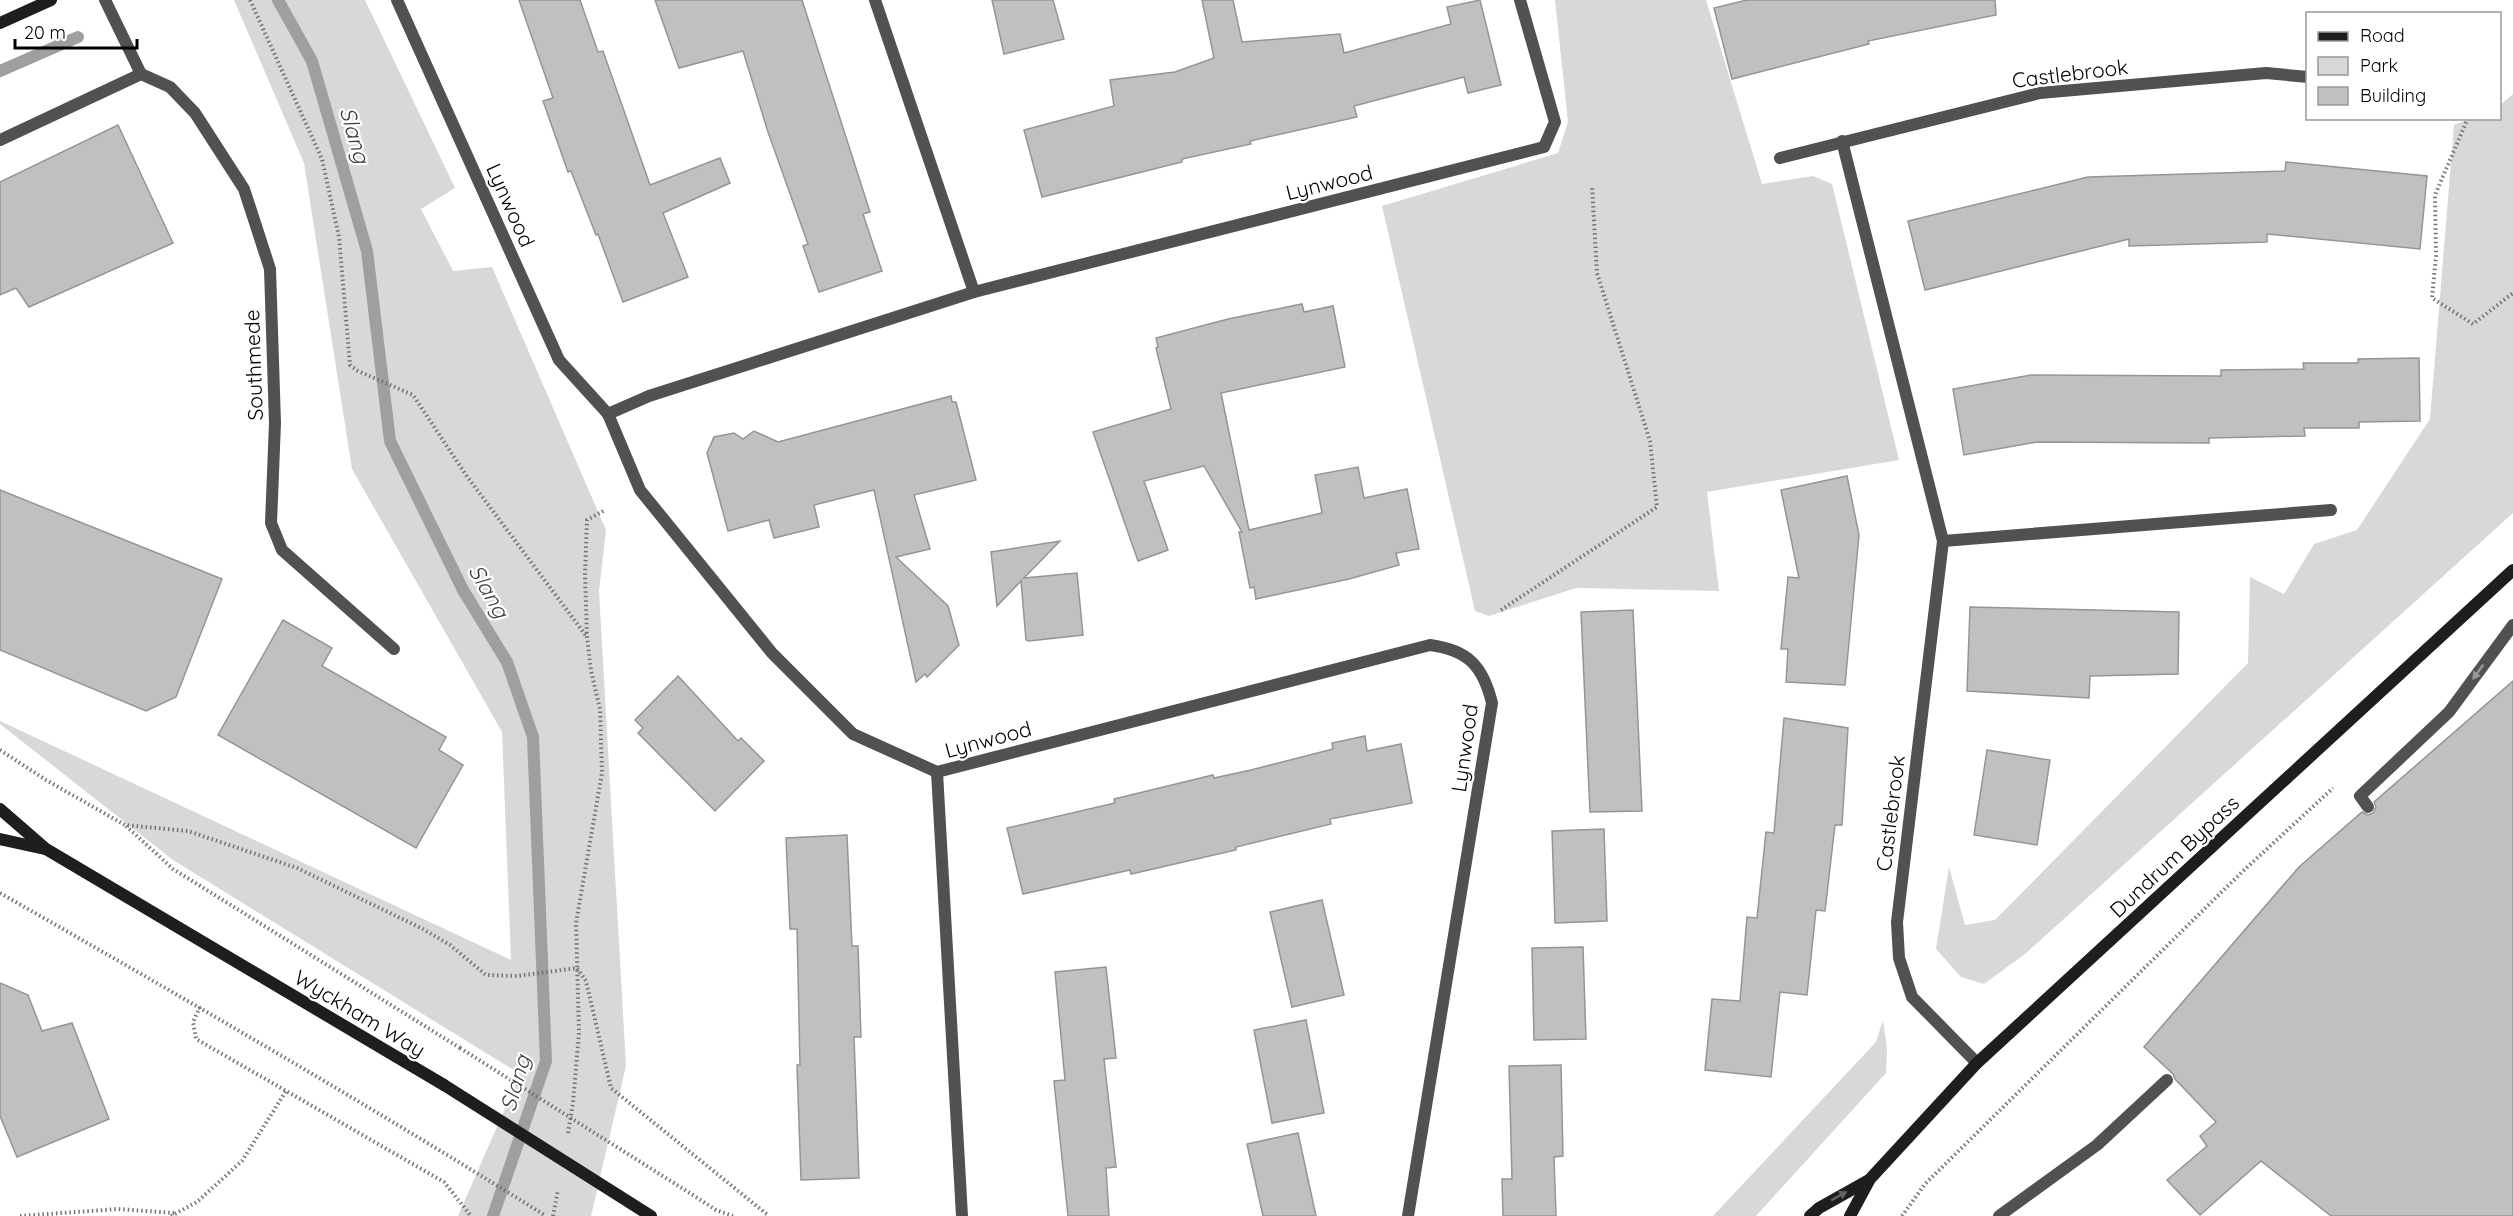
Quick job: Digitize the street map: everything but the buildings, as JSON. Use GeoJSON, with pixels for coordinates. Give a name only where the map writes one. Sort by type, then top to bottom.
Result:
{"type":"FeatureCollection","features":[{"type":"Feature","properties":{"kind":"main road"},"geometry":{"type":"LineString","coordinates":[[0,23],[51,0]]}},
{"type":"Feature","properties":{"kind":"main road","name":"Dundrum Bypass"},"geometry":{"type":"LineString","coordinates":[[1850,1216],[1870,1179],[1977,1063],[2513,570]]}},
{"type":"Feature","properties":{"kind":"main road","name":"Wyckham Way"},"geometry":{"type":"LineString","coordinates":[[0,809],[46,849],[444,1085],[651,1216]]}},
{"type":"Feature","properties":{"kind":"main road","name":"Wyckham Way"},"geometry":{"type":"LineString","coordinates":[[0,839],[46,849]]}},
{"type":"Feature","properties":{"kind":"main road","name":"Dundrum Bypass"},"geometry":{"type":"LineString","coordinates":[[1810,1216],[1818,1208],[1870,1179]]}},
{"type":"Feature","properties":{"kind":"street"},"geometry":{"type":"LineString","coordinates":[[0,140],[141,74],[105,0]]}},
{"type":"Feature","properties":{"kind":"street","name":"Lynwood"},"geometry":{"type":"LineString","coordinates":[[397,0],[560,360],[608,414],[640,490],[772,653],[853,734],[937,772],[1430,645],[1451,648],[1473,662],[1487,680],[1492,703],[1408,1216]]}},
{"type":"Feature","properties":{"kind":"street"},"geometry":{"type":"LineString","coordinates":[[875,0],[974,292]]}},
{"type":"Feature","properties":{"kind":"street","name":"Lynwood"},"geometry":{"type":"LineString","coordinates":[[608,414],[649,396],[974,292],[1544,147],[1555,122],[1520,0]]}},
{"type":"Feature","properties":{"kind":"street","name":"Castlebrook"},"geometry":{"type":"LineString","coordinates":[[1780,158],[2040,93],[2266,73],[2306,77]]}},
{"type":"Feature","properties":{"kind":"street","name":"Southmede"},"geometry":{"type":"LineString","coordinates":[[141,74],[170,87],[195,113],[244,189],[270,269],[276,423],[271,523],[282,550],[394,649]]}},
{"type":"Feature","properties":{"kind":"street","name":"Castlebrook"},"geometry":{"type":"LineString","coordinates":[[1842,141],[1943,541],[1897,922],[1899,958],[1912,997],[1977,1063]]}},
{"type":"Feature","properties":{"kind":"street"},"geometry":{"type":"LineString","coordinates":[[1943,541],[2331,510]]}},
{"type":"Feature","properties":{"kind":"street"},"geometry":{"type":"LineString","coordinates":[[2368,807],[2360,796],[2449,712],[2513,625]]}},
{"type":"Feature","properties":{"kind":"street","name":"Lynwood"},"geometry":{"type":"LineString","coordinates":[[937,772],[962,1216]]}},
{"type":"Feature","properties":{"kind":"street"},"geometry":{"type":"LineString","coordinates":[[1999,1216],[2097,1145],[2167,1080]]}},
{"type":"Feature","properties":{"kind":"path"},"geometry":{"type":"LineString","coordinates":[[250,0],[322,159],[339,237],[350,365],[358,371],[413,395],[466,475],[587,637]]}},
{"type":"Feature","properties":{"kind":"path"},"geometry":{"type":"LineString","coordinates":[[2467,120],[2435,195],[2436,256],[2432,298],[2473,324],[2513,293]]}},
{"type":"Feature","properties":{"kind":"path"},"geometry":{"type":"LineString","coordinates":[[1501,609],[1657,507],[1650,441],[1598,273],[1592,186]]}},
{"type":"Feature","properties":{"kind":"path"},"geometry":{"type":"LineString","coordinates":[[567,1137],[573,1103],[579,1033],[576,923],[602,773],[600,709],[591,671],[587,637],[585,574],[587,520],[605,510]]}},
{"type":"Feature","properties":{"kind":"path"},"geometry":{"type":"LineString","coordinates":[[0,750],[46,780],[125,825],[173,869],[716,1210],[733,1216]]}},
{"type":"Feature","properties":{"kind":"path"},"geometry":{"type":"LineString","coordinates":[[1902,1216],[1933,1176],[2242,872],[2337,784]]}},
{"type":"Feature","properties":{"kind":"path"},"geometry":{"type":"LineString","coordinates":[[125,825],[188,831],[297,868],[423,929],[450,945],[486,975],[517,976],[577,968]]}},
{"type":"Feature","properties":{"kind":"path"},"geometry":{"type":"LineString","coordinates":[[0,893],[200,1007],[418,1136],[546,1216]]}},
{"type":"Feature","properties":{"kind":"path"},"geometry":{"type":"LineString","coordinates":[[577,968],[586,981],[611,1088],[769,1216]]}},
{"type":"Feature","properties":{"kind":"path"},"geometry":{"type":"LineString","coordinates":[[200,1007],[193,1022],[196,1039],[444,1182],[471,1216]]}},
{"type":"Feature","properties":{"kind":"path"},"geometry":{"type":"LineString","coordinates":[[171,1216],[197,1202],[242,1161],[286,1091]]}},
{"type":"Feature","properties":{"kind":"path"},"geometry":{"type":"LineString","coordinates":[[553,1216],[559,1182]]}},
{"type":"Feature","properties":{"kind":"path"},"geometry":{"type":"LineString","coordinates":[[20,1216],[118,1209],[176,1214]]}},
{"type":"Feature","properties":{"kind":"green space"},"geometry":{"type":"Polygon","coordinates":[[[234,0],[365,0],[455,188],[421,209],[453,271],[492,267],[606,530],[599,591],[626,1066],[591,1216],[458,1216],[520,1074],[173,860],[0,724],[0,721],[511,960],[502,732],[352,469],[304,163],[234,0]]]}},
{"type":"Feature","properties":{"kind":"green space"},"geometry":{"type":"Polygon","coordinates":[[[1555,0],[1706,0],[1762,184],[1813,176],[1832,184],[1899,460],[1707,492],[1719,591],[1576,588],[1489,616],[1475,611],[1382,206],[1558,153],[1568,122],[1555,0]]]}},
{"type":"Feature","properties":{"kind":"green space"},"geometry":{"type":"Polygon","coordinates":[[[2513,94],[2513,513],[2025,954],[1984,984],[1961,977],[1936,949],[1949,867],[1965,925],[1995,920],[2248,663],[2250,577],[2284,594],[2314,544],[2357,530],[2430,419],[2454,125],[2466,120],[2501,120],[2501,104],[2513,94]]]}},
{"type":"Feature","properties":{"kind":"green space"},"geometry":{"type":"Polygon","coordinates":[[[1883,1020],[1887,1049],[1886,1073],[1756,1216],[1713,1216],[1876,1042],[1883,1020]]]}},
{"type":"Feature","properties":{"kind":"waterway","name":"Slang"},"geometry":{"type":"LineString","coordinates":[[278,0],[312,61],[367,251],[390,441],[463,590],[507,662],[533,737],[546,1061],[493,1216]]}},
{"type":"Feature","properties":{"kind":"waterway","name":"Slang"},"geometry":{"type":"LineString","coordinates":[[0,71],[78,37]]}}]}
